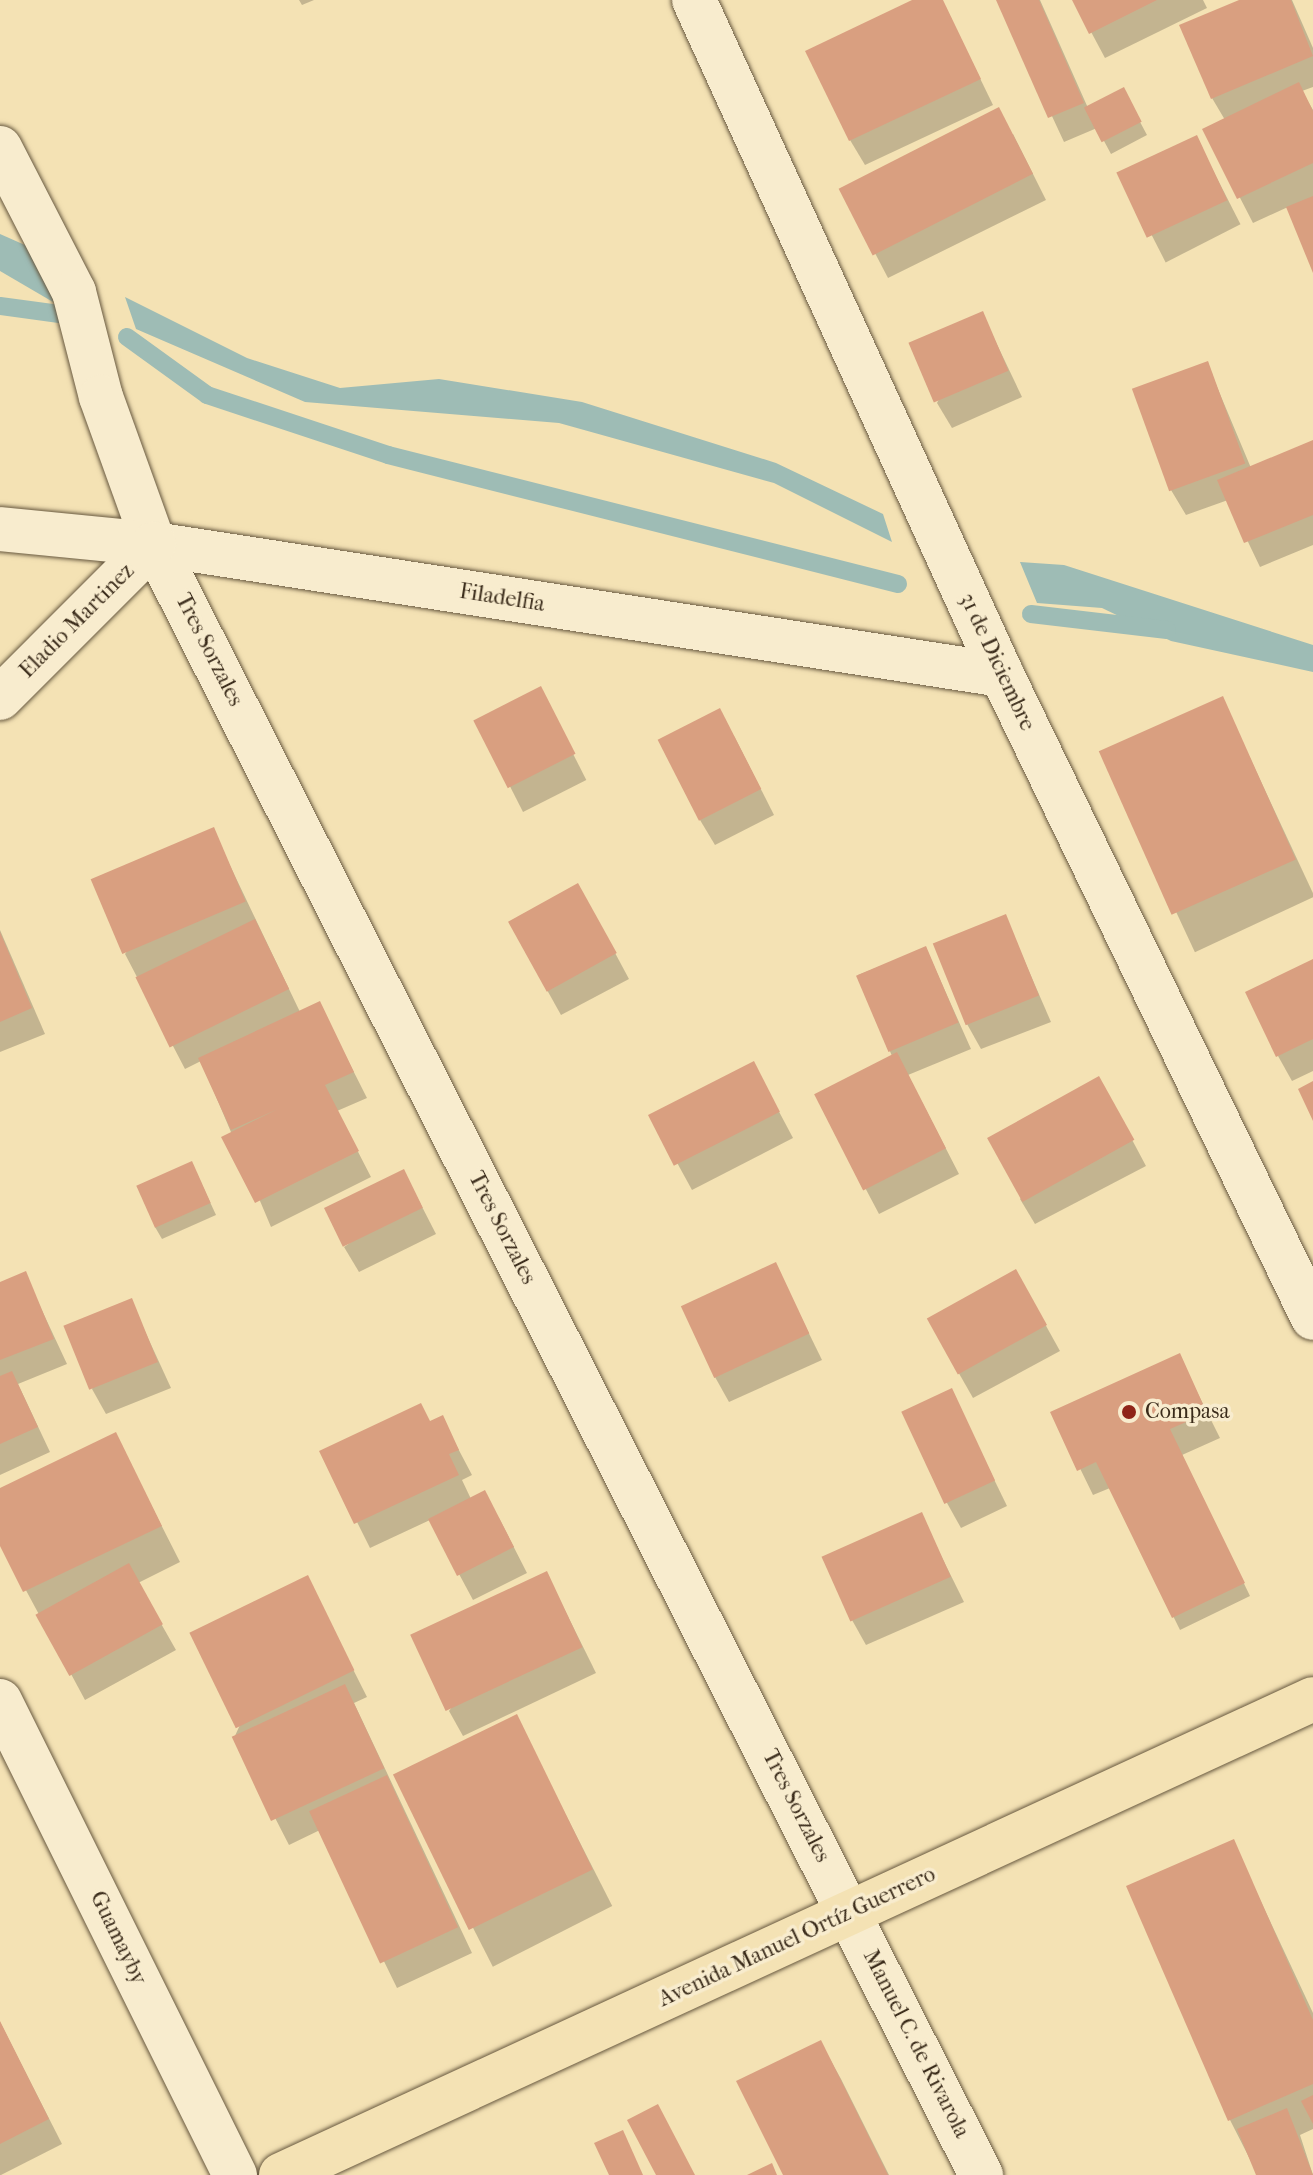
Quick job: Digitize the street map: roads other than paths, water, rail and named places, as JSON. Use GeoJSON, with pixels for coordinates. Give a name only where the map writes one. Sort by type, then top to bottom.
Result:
{"type":"FeatureCollection","features":[{"type":"Feature","properties":{"kind":"main road","name":"Avenida Manuel Ortíz Guerrero"},"geometry":{"type":"LineString","coordinates":[[281,2175],[1313,1699]]}},
{"type":"Feature","properties":{"kind":"street","name":"31 de Diciembre"},"geometry":{"type":"LineString","coordinates":[[694,0],[1002,675],[1313,1318]]}},
{"type":"Feature","properties":{"kind":"street","name":"Tres Sorzales"},"geometry":{"type":"LineString","coordinates":[[0,148],[74,292],[101,397],[154,544],[850,1913]]}},
{"type":"Feature","properties":{"kind":"street","name":"Filadelfia"},"geometry":{"type":"LineString","coordinates":[[0,529],[154,544],[1002,675]]}},
{"type":"Feature","properties":{"kind":"street","name":"Eladio Martinez"},"geometry":{"type":"LineString","coordinates":[[0,698],[154,544]]}},
{"type":"Feature","properties":{"kind":"street","name":"Guamayby"},"geometry":{"type":"LineString","coordinates":[[0,1701],[235,2175]]}},
{"type":"Feature","properties":{"kind":"street","name":"Manuel C. de Rivarola"},"geometry":{"type":"LineString","coordinates":[[850,1913],[981,2175]]}},
{"type":"Feature","properties":{"kind":"water"},"geometry":{"type":"Polygon","coordinates":[[[0,234],[52,257],[53,302],[0,271],[0,234]]]}},
{"type":"Feature","properties":{"kind":"water"},"geometry":{"type":"Polygon","coordinates":[[[125,297],[247,358],[340,388],[439,379],[582,402],[776,463],[883,514],[892,542],[774,483],[559,423],[305,402],[136,329],[125,297]]]}},
{"type":"Feature","properties":{"kind":"water"},"geometry":{"type":"Polygon","coordinates":[[[1020,562],[1064,565],[1313,645],[1313,672],[1171,641],[1102,608],[1037,603],[1020,562]]]}},
{"type":"Feature","properties":{"kind":"waterway"},"geometry":{"type":"LineString","coordinates":[[0,306],[59,314]]}},
{"type":"Feature","properties":{"kind":"waterway"},"geometry":{"type":"LineString","coordinates":[[127,337],[207,395],[388,455],[898,584]]}},
{"type":"Feature","properties":{"kind":"waterway"},"geometry":{"type":"LineString","coordinates":[[1031,614],[1167,630]]}},
{"type":"Feature","properties":{"kind":"place","name":"Compasa"},"geometry":{"type":"Point","coordinates":[1129,1412]}}]}
